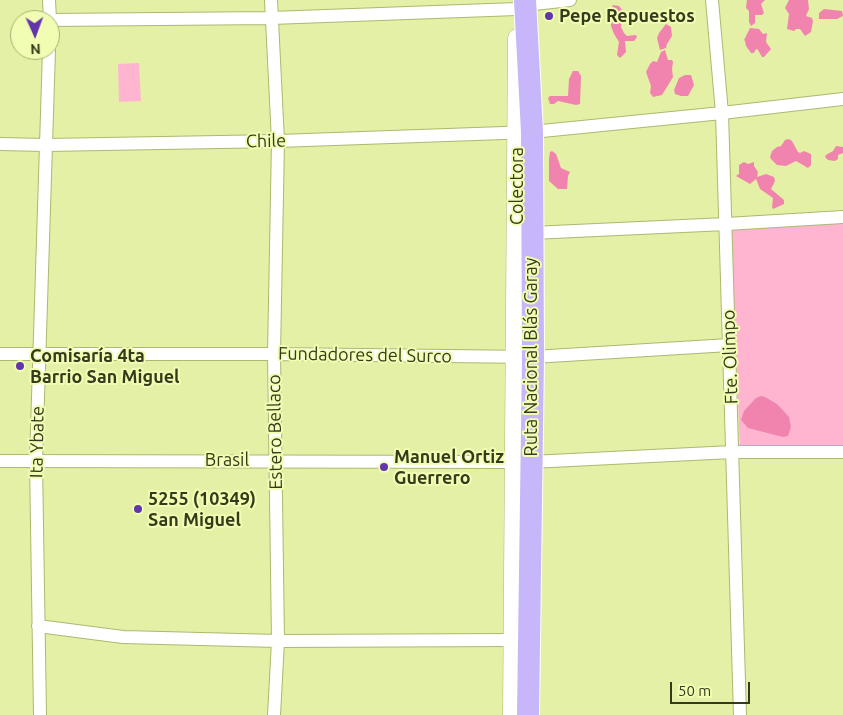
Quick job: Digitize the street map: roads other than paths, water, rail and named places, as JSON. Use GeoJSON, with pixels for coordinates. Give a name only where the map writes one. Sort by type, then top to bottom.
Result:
{"type":"FeatureCollection","features":[{"type":"Feature","properties":{"kind":"highway","name":"Ruta Nacional Blás Garay"},"geometry":{"type":"LineString","coordinates":[[521,3],[525,132],[532,233],[524,357],[523,462],[528,715]]}},
{"type":"Feature","properties":{"kind":"main road","name":"Colectora"},"geometry":{"type":"LineString","coordinates":[[524,357],[525,132]]}},
{"type":"Feature","properties":{"kind":"main road"},"geometry":{"type":"LineString","coordinates":[[512,715],[523,462]]}},
{"type":"Feature","properties":{"kind":"street","name":"Estero Bellaco"},"geometry":{"type":"LineString","coordinates":[[270,0],[278,141],[274,354],[278,642],[274,715]]}},
{"type":"Feature","properties":{"kind":"street"},"geometry":{"type":"LineString","coordinates":[[60,20],[271,18],[570,0]]}},
{"type":"Feature","properties":{"kind":"street","name":"Fte. Olimpo"},"geometry":{"type":"LineString","coordinates":[[712,0],[722,114],[740,715]]}},
{"type":"Feature","properties":{"kind":"street","name":"Ita Ybate"},"geometry":{"type":"LineString","coordinates":[[40,715],[36,461],[49,60]]}},
{"type":"Feature","properties":{"kind":"street","name":"Chile"},"geometry":{"type":"LineString","coordinates":[[0,144],[278,141],[525,132],[722,114],[843,99]]}},
{"type":"Feature","properties":{"kind":"street"},"geometry":{"type":"LineString","coordinates":[[532,233],[843,217]]}},
{"type":"Feature","properties":{"kind":"street","name":"Fundadores del Surco"},"geometry":{"type":"LineString","coordinates":[[0,354],[274,354],[524,357],[729,345]]}},
{"type":"Feature","properties":{"kind":"street","name":"Brasil"},"geometry":{"type":"LineString","coordinates":[[0,461],[276,460],[523,462],[732,452],[843,452]]}},
{"type":"Feature","properties":{"kind":"street"},"geometry":{"type":"LineString","coordinates":[[38,626],[123,637],[278,642],[514,640]]}},
{"type":"Feature","properties":{"kind":"place","name":"Pepe Repuestos"},"geometry":{"type":"Point","coordinates":[549,16]}},
{"type":"Feature","properties":{"kind":"place","name":"Comisaría 4ta Barrio San Miguel"},"geometry":{"type":"Point","coordinates":[20,366]}},
{"type":"Feature","properties":{"kind":"place","name":"Manuel Ortiz Guerrero"},"geometry":{"type":"Point","coordinates":[384,467]}},
{"type":"Feature","properties":{"kind":"place","name":"5255 (10349) San Miguel"},"geometry":{"type":"Point","coordinates":[138,509]}}]}
